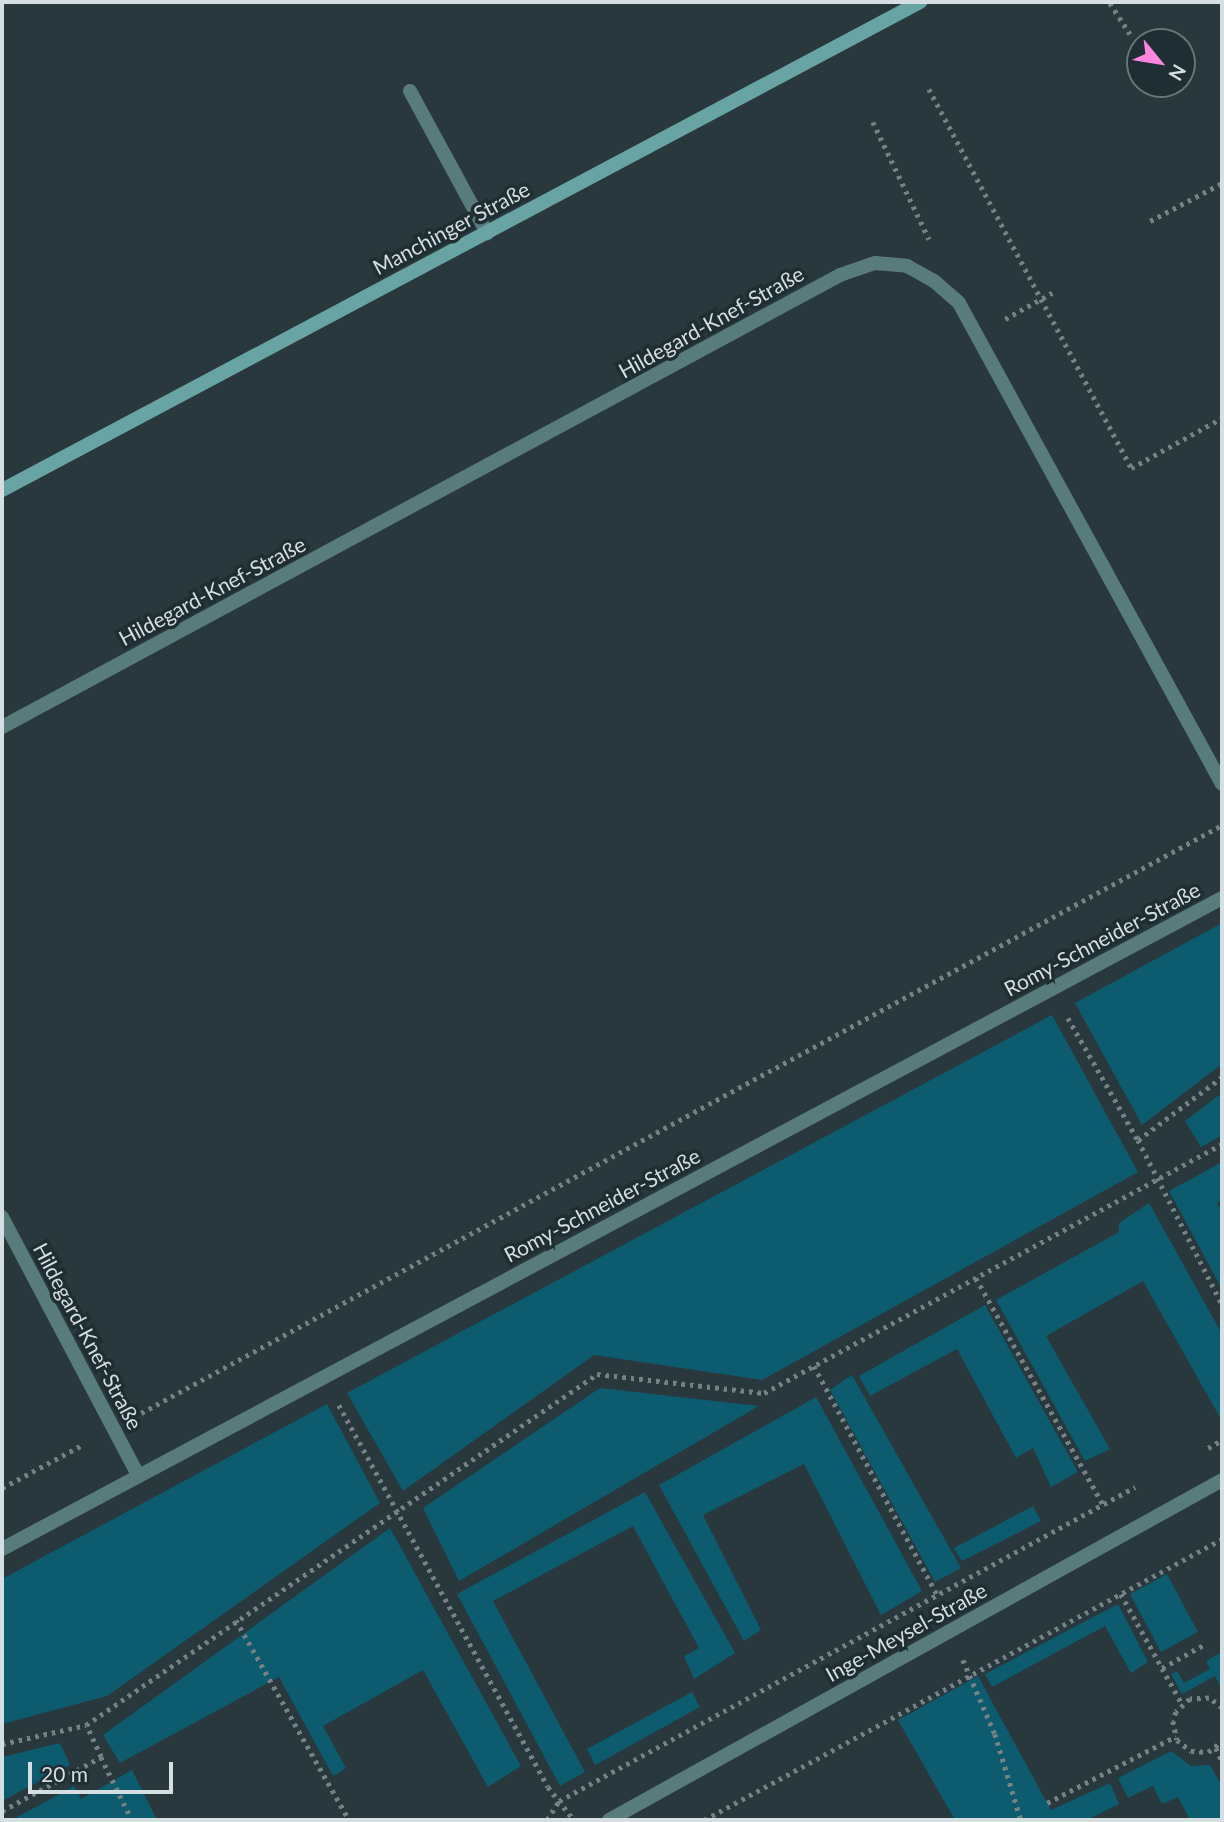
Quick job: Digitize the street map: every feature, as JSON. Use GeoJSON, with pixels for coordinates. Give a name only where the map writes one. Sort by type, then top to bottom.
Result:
{"type":"FeatureCollection","features":[{"type":"Feature","properties":{"kind":"main road","name":"Manchinger Straße"},"geometry":{"type":"LineString","coordinates":[[2,490],[920,2]]}},
{"type":"Feature","properties":{"kind":"street"},"geometry":{"type":"LineString","coordinates":[[410,91],[487,233]]}},
{"type":"Feature","properties":{"kind":"street","name":"Hildegard-Knef-Straße"},"geometry":{"type":"LineString","coordinates":[[2,727],[840,275],[875,263],[907,266],[934,281],[959,303],[1222,783]]}},
{"type":"Feature","properties":{"kind":"street","name":"Romy-Schneider-Straße"},"geometry":{"type":"LineString","coordinates":[[2,1549],[1222,898]]}},
{"type":"Feature","properties":{"kind":"street","name":"Hildegard-Knef-Straße"},"geometry":{"type":"LineString","coordinates":[[2,1217],[138,1475]]}},
{"type":"Feature","properties":{"kind":"street","name":"Inge-Meysel-Straße"},"geometry":{"type":"LineString","coordinates":[[609,1820],[1222,1480]]}},
{"type":"Feature","properties":{"kind":"path"},"geometry":{"type":"LineString","coordinates":[[1111,3],[1126,28]]}},
{"type":"Feature","properties":{"kind":"path"},"geometry":{"type":"LineString","coordinates":[[929,89],[1131,468],[1222,418]]}},
{"type":"Feature","properties":{"kind":"path"},"geometry":{"type":"LineString","coordinates":[[873,122],[931,243]]}},
{"type":"Feature","properties":{"kind":"path"},"geometry":{"type":"LineString","coordinates":[[1150,221],[1222,183]]}},
{"type":"Feature","properties":{"kind":"path"},"geometry":{"type":"LineString","coordinates":[[976,335],[1052,292]]}},
{"type":"Feature","properties":{"kind":"path"},"geometry":{"type":"LineString","coordinates":[[2,1488],[1222,825]]}},
{"type":"Feature","properties":{"kind":"path"},"geometry":{"type":"LineString","coordinates":[[1052,990],[1138,1140],[1222,1304]]}},
{"type":"Feature","properties":{"kind":"path"},"geometry":{"type":"LineString","coordinates":[[1138,1140],[1222,1077]]}},
{"type":"Feature","properties":{"kind":"path"},"geometry":{"type":"LineString","coordinates":[[2,1744],[86,1725],[398,1508],[597,1374],[764,1393],[1222,1144]]}},
{"type":"Feature","properties":{"kind":"path"},"geometry":{"type":"LineString","coordinates":[[976,1278],[1103,1504]]}},
{"type":"Feature","properties":{"kind":"path"},"geometry":{"type":"LineString","coordinates":[[814,1366],[956,1629],[967,1678],[995,1734],[1021,1820]]}},
{"type":"Feature","properties":{"kind":"path"},"geometry":{"type":"LineString","coordinates":[[323,1377],[559,1801],[574,1820]]}},
{"type":"Feature","properties":{"kind":"path"},"geometry":{"type":"LineString","coordinates":[[1198,1453],[1222,1440]]}},
{"type":"Feature","properties":{"kind":"path"},"geometry":{"type":"LineString","coordinates":[[547,1820],[559,1801],[1139,1485]]}},
{"type":"Feature","properties":{"kind":"path"},"geometry":{"type":"LineString","coordinates":[[704,1820],[1222,1539]]}},
{"type":"Feature","properties":{"kind":"path"},"geometry":{"type":"LineString","coordinates":[[1121,1594],[1182,1704]]}},
{"type":"Feature","properties":{"kind":"path"},"geometry":{"type":"LineString","coordinates":[[236,1620],[349,1820]]}},
{"type":"Feature","properties":{"kind":"path"},"geometry":{"type":"LineString","coordinates":[[1162,1668],[1205,1644]]}},
{"type":"Feature","properties":{"kind":"path"},"geometry":{"type":"LineString","coordinates":[[1222,1708],[1220,1701],[1199,1697],[1182,1704],[1173,1721],[1176,1736],[1191,1751],[1216,1748],[1222,1741]]}},
{"type":"Feature","properties":{"kind":"path"},"geometry":{"type":"LineString","coordinates":[[86,1725],[132,1820]]}},
{"type":"Feature","properties":{"kind":"path"},"geometry":{"type":"LineString","coordinates":[[1047,1803],[1176,1736]]}},
{"type":"Feature","properties":{"kind":"path"},"geometry":{"type":"LineString","coordinates":[[1216,1748],[1222,1760]]}},
{"type":"Feature","properties":{"kind":"path"},"geometry":{"type":"LineString","coordinates":[[2,1811],[101,1757]]}},
{"type":"Feature","properties":{"kind":"shaded area"},"geometry":{"type":"Polygon","coordinates":[[[1222,923],[1222,1064],[1142,1125],[1075,1003],[1222,923]]]}},
{"type":"Feature","properties":{"kind":"shaded area"},"geometry":{"type":"Polygon","coordinates":[[[1052,1015],[1138,1172],[762,1380],[594,1355],[403,1491],[347,1393],[1052,1015]]]}},
{"type":"Feature","properties":{"kind":"shaded area"},"geometry":{"type":"Polygon","coordinates":[[[1222,1093],[1222,1135],[1201,1147],[1185,1121],[1222,1093]]]}},
{"type":"Feature","properties":{"kind":"shaded area"},"geometry":{"type":"Polygon","coordinates":[[[1222,1162],[1222,1200],[1217,1203],[1222,1212],[1222,1289],[1169,1191],[1222,1162]]]}},
{"type":"Feature","properties":{"kind":"shaded area"},"geometry":{"type":"Polygon","coordinates":[[[1149,1203],[1222,1334],[1222,1421],[1143,1281],[1046,1336],[1110,1449],[1085,1461],[996,1300],[1119,1232],[1119,1223],[1149,1203]]]}},
{"type":"Feature","properties":{"kind":"shaded area"},"geometry":{"type":"Polygon","coordinates":[[[985,1305],[1078,1472],[1051,1487],[1033,1448],[1016,1458],[957,1349],[870,1396],[859,1376],[985,1305]]]}},
{"type":"Feature","properties":{"kind":"shaded area"},"geometry":{"type":"Polygon","coordinates":[[[852,1375],[961,1568],[935,1582],[830,1390],[852,1375]]]}},
{"type":"Feature","properties":{"kind":"shaded area"},"geometry":{"type":"Polygon","coordinates":[[[600,1388],[759,1406],[459,1581],[423,1508],[600,1388]]]}},
{"type":"Feature","properties":{"kind":"shaded area"},"geometry":{"type":"Polygon","coordinates":[[[816,1397],[922,1591],[881,1615],[804,1464],[703,1515],[761,1630],[744,1641],[659,1485],[816,1397]]]}},
{"type":"Feature","properties":{"kind":"shaded area"},"geometry":{"type":"Polygon","coordinates":[[[327,1404],[380,1503],[107,1696],[2,1724],[2,1579],[327,1404]]]}},
{"type":"Feature","properties":{"kind":"shaded area"},"geometry":{"type":"Polygon","coordinates":[[[645,1492],[735,1653],[694,1679],[684,1656],[699,1648],[633,1526],[493,1601],[585,1772],[560,1786],[457,1594],[645,1492]]]}},
{"type":"Feature","properties":{"kind":"shaded area"},"geometry":{"type":"Polygon","coordinates":[[[1033,1506],[1041,1521],[962,1561],[954,1548],[1033,1506]]]}},
{"type":"Feature","properties":{"kind":"shaded area"},"geometry":{"type":"Polygon","coordinates":[[[390,1528],[521,1766],[488,1787],[423,1670],[323,1726],[346,1768],[333,1776],[279,1677],[120,1763],[103,1735],[390,1528]]]}},
{"type":"Feature","properties":{"kind":"shaded area"},"geometry":{"type":"Polygon","coordinates":[[[1167,1574],[1198,1632],[1161,1652],[1130,1594],[1167,1574]]]}},
{"type":"Feature","properties":{"kind":"shaded area"},"geometry":{"type":"Polygon","coordinates":[[[1118,1604],[1148,1662],[1131,1673],[1105,1626],[992,1687],[985,1674],[1118,1604]]]}},
{"type":"Feature","properties":{"kind":"shaded area"},"geometry":{"type":"Polygon","coordinates":[[[1222,1652],[1222,1689],[1215,1676],[1182,1694],[1171,1674],[1177,1671],[1184,1683],[1210,1669],[1206,1661],[1222,1652]]]}},
{"type":"Feature","properties":{"kind":"shaded area"},"geometry":{"type":"Polygon","coordinates":[[[978,1676],[1051,1810],[1110,1783],[1119,1804],[1087,1820],[955,1820],[898,1720],[978,1676]]]}},
{"type":"Feature","properties":{"kind":"shaded area"},"geometry":{"type":"Polygon","coordinates":[[[692,1692],[700,1707],[595,1765],[587,1749],[692,1692]]]}},
{"type":"Feature","properties":{"kind":"shaded area"},"geometry":{"type":"Polygon","coordinates":[[[60,1743],[70,1765],[2,1801],[2,1757],[60,1743]]]}},
{"type":"Feature","properties":{"kind":"shaded area"},"geometry":{"type":"Polygon","coordinates":[[[1171,1751],[1191,1766],[1210,1765],[1222,1786],[1222,1820],[1190,1820],[1178,1797],[1162,1804],[1153,1786],[1128,1798],[1118,1778],[1171,1751]]]}},
{"type":"Feature","properties":{"kind":"shaded area"},"geometry":{"type":"Polygon","coordinates":[[[132,1770],[157,1820],[12,1820],[74,1786],[81,1799],[132,1770]]]}}]}
